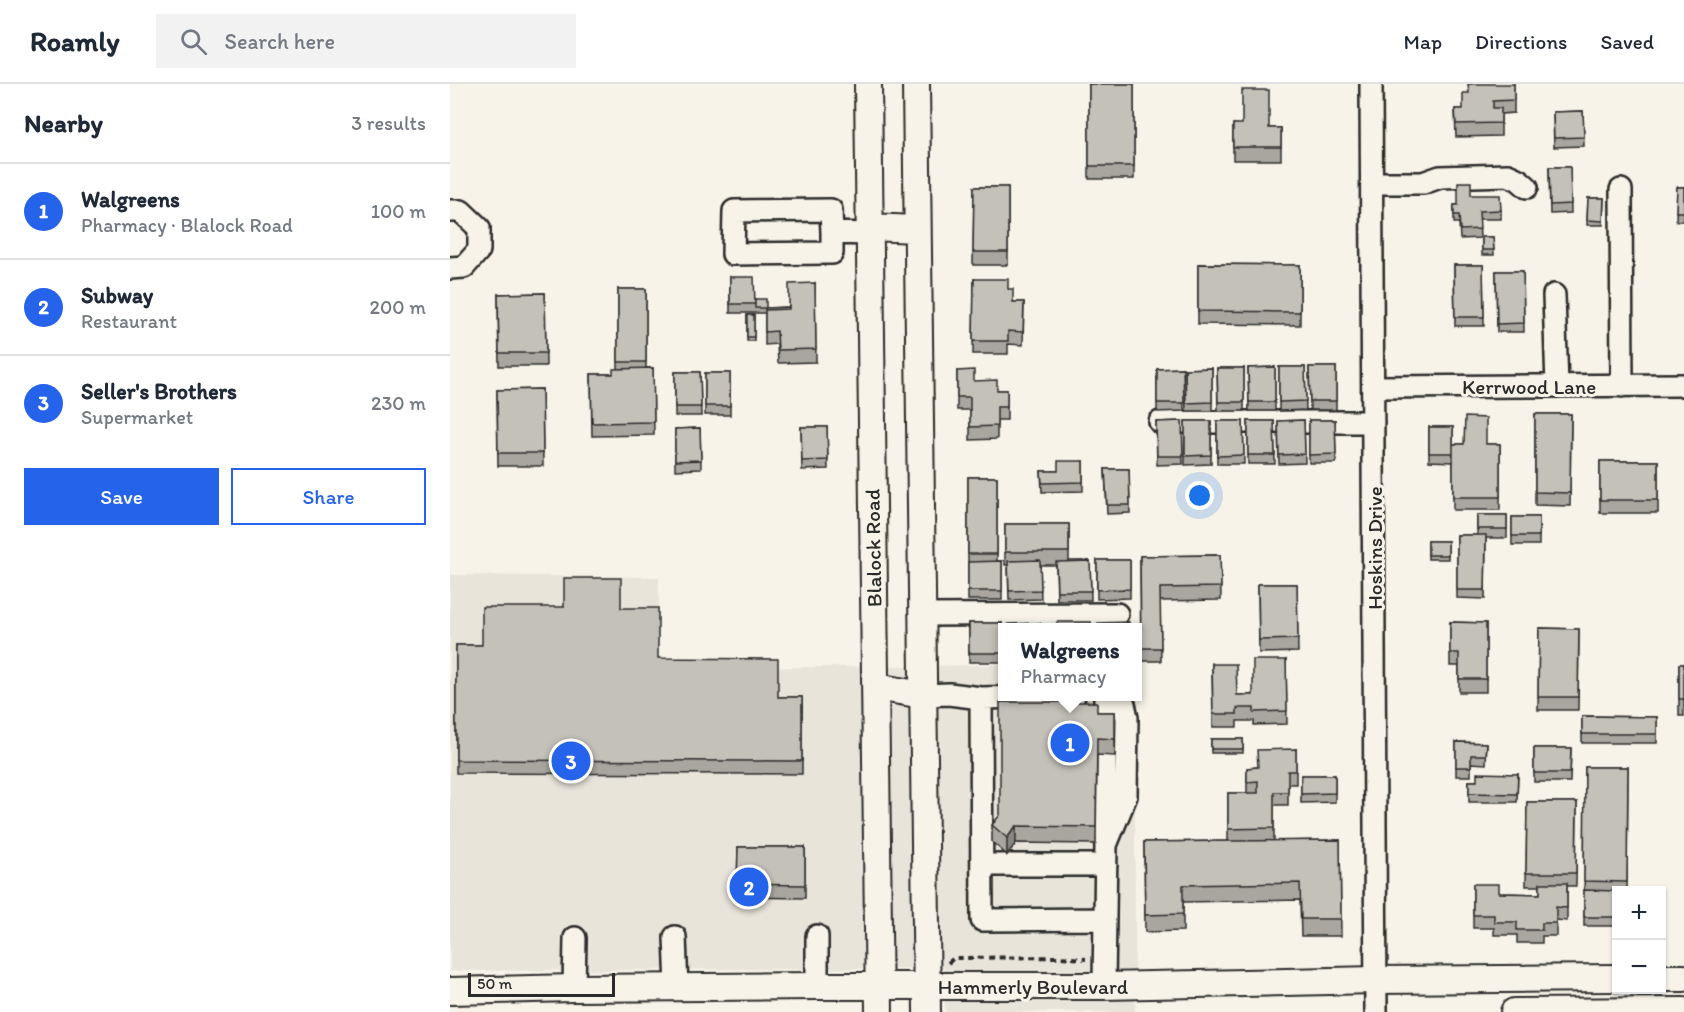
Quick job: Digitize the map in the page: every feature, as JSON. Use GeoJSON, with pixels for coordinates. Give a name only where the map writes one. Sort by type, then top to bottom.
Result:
{"type":"FeatureCollection","features":[{"type":"Feature","properties":{"kind":"main road","name":"Blalock Road"},"geometry":{"type":"LineString","coordinates":[[868,84],[879,1012]]}},
{"type":"Feature","properties":{"kind":"main road"},"geometry":{"type":"LineString","coordinates":[[916,84],[927,1012]]}},
{"type":"Feature","properties":{"kind":"main road"},"geometry":{"type":"LineString","coordinates":[[870,230],[916,229]]}},
{"type":"Feature","properties":{"kind":"main road"},"geometry":{"type":"LineString","coordinates":[[876,687],[923,695]]}},
{"type":"Feature","properties":{"kind":"main road","name":"Hammerly Boulevard"},"geometry":{"type":"LineString","coordinates":[[450,991],[818,986],[1104,986],[1612,978]]}},
{"type":"Feature","properties":{"kind":"main road"},"geometry":{"type":"LineString","coordinates":[[1666,978],[1684,978]]}},
{"type":"Feature","properties":{"kind":"main road"},"geometry":{"type":"LineString","coordinates":[[1514,1012],[1684,1011]]}},
{"type":"Feature","properties":{"kind":"street","name":"Hoskins Drive"},"geometry":{"type":"LineString","coordinates":[[1371,84],[1376,1012]]}},
{"type":"Feature","properties":{"kind":"street"},"geometry":{"type":"LineString","coordinates":[[1372,183],[1423,183],[1440,177],[1509,175],[1527,187]]}},
{"type":"Feature","properties":{"kind":"street"},"geometry":{"type":"LineString","coordinates":[[1620,190],[1622,386]]}},
{"type":"Feature","properties":{"kind":"street"},"geometry":{"type":"LineString","coordinates":[[831,210],[832,233],[832,253],[733,254],[734,211],[831,210]]}},
{"type":"Feature","properties":{"kind":"street"},"geometry":{"type":"LineString","coordinates":[[450,211],[461,211],[479,228],[480,250],[464,267],[450,268]]}},
{"type":"Feature","properties":{"kind":"street"},"geometry":{"type":"LineString","coordinates":[[832,233],[870,230]]}},
{"type":"Feature","properties":{"kind":"street"},"geometry":{"type":"LineString","coordinates":[[1554,295],[1557,386]]}},
{"type":"Feature","properties":{"kind":"street","name":"Kerrwood Lane"},"geometry":{"type":"LineString","coordinates":[[1373,387],[1684,385]]}},
{"type":"Feature","properties":{"kind":"street"},"geometry":{"type":"LineString","coordinates":[[1160,422],[1373,422]]}},
{"type":"Feature","properties":{"kind":"street"},"geometry":{"type":"LineString","coordinates":[[922,615],[1117,614]]}},
{"type":"Feature","properties":{"kind":"street"},"geometry":{"type":"LineString","coordinates":[[923,695],[949,694],[998,698]]}},
{"type":"Feature","properties":{"kind":"street"},"geometry":{"type":"LineString","coordinates":[[981,698],[982,920],[1105,919]]}},
{"type":"Feature","properties":{"kind":"street"},"geometry":{"type":"LineString","coordinates":[[1105,701],[1106,729]]}},
{"type":"Feature","properties":{"kind":"street"},"geometry":{"type":"LineString","coordinates":[[1106,855],[1126,796],[1127,718],[1121,701]]}},
{"type":"Feature","properties":{"kind":"street"},"geometry":{"type":"LineString","coordinates":[[1104,986],[1106,756]]}},
{"type":"Feature","properties":{"kind":"street"},"geometry":{"type":"LineString","coordinates":[[982,865],[1106,855]]}},
{"type":"Feature","properties":{"kind":"street"},"geometry":{"type":"LineString","coordinates":[[817,936],[818,986]]}},
{"type":"Feature","properties":{"kind":"street"},"geometry":{"type":"LineString","coordinates":[[675,937],[677,988]]}},
{"type":"Feature","properties":{"kind":"street"},"geometry":{"type":"LineString","coordinates":[[574,988],[575,938]]}},
{"type":"Feature","properties":{"kind":"shaded area"},"geometry":{"type":"Polygon","coordinates":[[[450,575],[659,577],[658,669],[998,665],[998,701],[1135,701],[1135,1012],[945,1012],[944,968],[450,971],[450,575]]]}},
{"type":"Feature","properties":{"kind":"building"},"geometry":{"type":"Polygon","coordinates":[[[1089,84],[1134,84],[1134,166],[1089,166],[1089,84]]]}},
{"type":"Feature","properties":{"kind":"building"},"geometry":{"type":"Polygon","coordinates":[[[1468,84],[1514,84],[1514,100],[1493,101],[1493,108],[1501,108],[1501,123],[1456,124],[1455,109],[1463,109],[1463,93],[1469,93],[1468,84]]]}},
{"type":"Feature","properties":{"kind":"building"},"geometry":{"type":"Polygon","coordinates":[[[1242,90],[1269,90],[1269,128],[1281,128],[1281,147],[1233,147],[1233,124],[1242,124],[1242,90]]]}},
{"type":"Feature","properties":{"kind":"building"},"geometry":{"type":"Polygon","coordinates":[[[1583,111],[1584,137],[1554,138],[1553,112],[1583,111]]]}},
{"type":"Feature","properties":{"kind":"building"},"geometry":{"type":"Polygon","coordinates":[[[1549,167],[1570,167],[1571,204],[1550,205],[1549,167]]]}},
{"type":"Feature","properties":{"kind":"building"},"geometry":{"type":"Polygon","coordinates":[[[1458,182],[1471,182],[1471,195],[1500,195],[1501,210],[1479,211],[1480,229],[1460,230],[1459,215],[1454,215],[1454,205],[1458,205],[1458,182]]]}},
{"type":"Feature","properties":{"kind":"building"},"geometry":{"type":"Polygon","coordinates":[[[974,187],[1008,187],[1008,252],[973,252],[974,187]]]}},
{"type":"Feature","properties":{"kind":"building"},"geometry":{"type":"Polygon","coordinates":[[[1677,187],[1684,187],[1684,212],[1676,212],[1677,187]]]}},
{"type":"Feature","properties":{"kind":"building"},"geometry":{"type":"Polygon","coordinates":[[[1588,198],[1604,198],[1603,221],[1587,220],[1588,198]]]}},
{"type":"Feature","properties":{"kind":"building"},"geometry":{"type":"Polygon","coordinates":[[[1482,237],[1493,237],[1494,250],[1482,250],[1482,237]]]}},
{"type":"Feature","properties":{"kind":"building"},"geometry":{"type":"Polygon","coordinates":[[[1198,264],[1300,265],[1300,312],[1198,311],[1198,264]]]}},
{"type":"Feature","properties":{"kind":"building"},"geometry":{"type":"Polygon","coordinates":[[[1454,265],[1483,265],[1484,317],[1455,317],[1454,265]]]}},
{"type":"Feature","properties":{"kind":"building"},"geometry":{"type":"Polygon","coordinates":[[[1496,271],[1523,271],[1524,323],[1497,324],[1496,271]]]}},
{"type":"Feature","properties":{"kind":"building"},"geometry":{"type":"Polygon","coordinates":[[[730,277],[754,277],[755,304],[730,304],[730,277]]]}},
{"type":"Feature","properties":{"kind":"building"},"geometry":{"type":"Polygon","coordinates":[[[974,279],[1008,279],[1008,289],[1013,289],[1013,302],[1024,302],[1023,332],[1008,331],[1008,341],[973,341],[974,279]]]}},
{"type":"Feature","properties":{"kind":"building"},"geometry":{"type":"Polygon","coordinates":[[[815,283],[816,349],[778,350],[777,331],[765,332],[765,310],[789,309],[789,284],[815,283]]]}},
{"type":"Feature","properties":{"kind":"building"},"geometry":{"type":"Polygon","coordinates":[[[618,289],[646,289],[646,362],[618,362],[618,289]]]}},
{"type":"Feature","properties":{"kind":"building"},"geometry":{"type":"Polygon","coordinates":[[[545,293],[546,353],[499,353],[498,294],[545,293]]]}},
{"type":"Feature","properties":{"kind":"building"},"geometry":{"type":"Polygon","coordinates":[[[755,299],[766,299],[766,308],[789,307],[789,309],[755,308],[755,299]]]}},
{"type":"Feature","properties":{"kind":"building"},"geometry":{"type":"Polygon","coordinates":[[[747,315],[754,315],[754,337],[747,337],[747,315]]]}},
{"type":"Feature","properties":{"kind":"building"},"geometry":{"type":"Polygon","coordinates":[[[1275,367],[1275,402],[1249,402],[1248,368],[1275,367]]]}},
{"type":"Feature","properties":{"kind":"building"},"geometry":{"type":"Polygon","coordinates":[[[1279,367],[1305,367],[1306,401],[1279,402],[1279,367]]]}},
{"type":"Feature","properties":{"kind":"building"},"geometry":{"type":"Polygon","coordinates":[[[1309,367],[1336,367],[1336,401],[1310,401],[1309,367]]]}},
{"type":"Feature","properties":{"kind":"building"},"geometry":{"type":"Polygon","coordinates":[[[653,368],[654,422],[592,423],[591,374],[613,374],[613,369],[653,368]]]}},
{"type":"Feature","properties":{"kind":"building"},"geometry":{"type":"Polygon","coordinates":[[[1183,368],[1184,403],[1157,403],[1157,369],[1183,368]]]}},
{"type":"Feature","properties":{"kind":"building"},"geometry":{"type":"Polygon","coordinates":[[[1212,368],[1212,402],[1186,403],[1185,369],[1212,368]]]}},
{"type":"Feature","properties":{"kind":"building"},"geometry":{"type":"Polygon","coordinates":[[[1217,368],[1244,368],[1244,402],[1218,402],[1217,368]]]}},
{"type":"Feature","properties":{"kind":"building"},"geometry":{"type":"Polygon","coordinates":[[[974,370],[974,381],[997,380],[997,390],[1007,390],[1007,407],[997,407],[997,426],[970,427],[970,397],[957,397],[957,371],[974,370]]]}},
{"type":"Feature","properties":{"kind":"building"},"geometry":{"type":"Polygon","coordinates":[[[675,372],[700,372],[701,407],[675,407],[675,372]]]}},
{"type":"Feature","properties":{"kind":"building"},"geometry":{"type":"Polygon","coordinates":[[[705,373],[730,373],[730,406],[705,406],[705,373]]]}},
{"type":"Feature","properties":{"kind":"building"},"geometry":{"type":"Polygon","coordinates":[[[542,389],[543,453],[498,453],[497,390],[542,389]]]}},
{"type":"Feature","properties":{"kind":"building"},"geometry":{"type":"Polygon","coordinates":[[[1535,414],[1571,414],[1570,493],[1535,492],[1535,414]]]}},
{"type":"Feature","properties":{"kind":"building"},"geometry":{"type":"Polygon","coordinates":[[[1465,417],[1486,418],[1486,444],[1500,444],[1500,497],[1453,497],[1453,444],[1464,444],[1465,417]]]}},
{"type":"Feature","properties":{"kind":"building"},"geometry":{"type":"Polygon","coordinates":[[[1304,420],[1305,454],[1279,455],[1278,421],[1304,420]]]}},
{"type":"Feature","properties":{"kind":"building"},"geometry":{"type":"Polygon","coordinates":[[[1309,420],[1335,420],[1336,454],[1309,455],[1309,420]]]}},
{"type":"Feature","properties":{"kind":"building"},"geometry":{"type":"Polygon","coordinates":[[[1182,421],[1183,456],[1157,456],[1156,422],[1182,421]]]}},
{"type":"Feature","properties":{"kind":"building"},"geometry":{"type":"Polygon","coordinates":[[[1185,421],[1211,421],[1211,455],[1185,456],[1185,421]]]}},
{"type":"Feature","properties":{"kind":"building"},"geometry":{"type":"Polygon","coordinates":[[[1217,421],[1243,421],[1244,455],[1217,456],[1217,421]]]}},
{"type":"Feature","properties":{"kind":"building"},"geometry":{"type":"Polygon","coordinates":[[[1248,421],[1274,421],[1275,455],[1248,455],[1248,421]]]}},
{"type":"Feature","properties":{"kind":"building"},"geometry":{"type":"Polygon","coordinates":[[[801,427],[827,427],[828,460],[802,461],[801,427]]]}},
{"type":"Feature","properties":{"kind":"building"},"geometry":{"type":"Polygon","coordinates":[[[1429,427],[1453,427],[1453,453],[1429,453],[1429,427]]]}},
{"type":"Feature","properties":{"kind":"building"},"geometry":{"type":"Polygon","coordinates":[[[700,428],[701,460],[675,461],[675,429],[700,428]]]}},
{"type":"Feature","properties":{"kind":"building"},"geometry":{"type":"Polygon","coordinates":[[[1058,461],[1083,461],[1083,482],[1042,483],[1041,471],[1058,471],[1058,461]]]}},
{"type":"Feature","properties":{"kind":"building"},"geometry":{"type":"Polygon","coordinates":[[[1600,461],[1658,461],[1658,500],[1600,500],[1600,461]]]}},
{"type":"Feature","properties":{"kind":"building"},"geometry":{"type":"Polygon","coordinates":[[[1105,469],[1129,469],[1130,505],[1107,505],[1105,469]]]}},
{"type":"Feature","properties":{"kind":"building"},"geometry":{"type":"Polygon","coordinates":[[[968,477],[997,477],[997,554],[968,554],[968,477]]]}},
{"type":"Feature","properties":{"kind":"building"},"geometry":{"type":"Polygon","coordinates":[[[1477,515],[1507,515],[1507,529],[1477,529],[1477,515]]]}},
{"type":"Feature","properties":{"kind":"building"},"geometry":{"type":"Polygon","coordinates":[[[1512,517],[1539,517],[1539,536],[1512,536],[1512,517]]]}},
{"type":"Feature","properties":{"kind":"building"},"geometry":{"type":"Polygon","coordinates":[[[1005,524],[1069,524],[1069,552],[1005,552],[1005,524]]]}},
{"type":"Feature","properties":{"kind":"building"},"geometry":{"type":"Polygon","coordinates":[[[1457,535],[1486,535],[1485,590],[1457,590],[1457,535]]]}},
{"type":"Feature","properties":{"kind":"building"},"geometry":{"type":"Polygon","coordinates":[[[1428,541],[1448,541],[1448,555],[1428,555],[1428,541]]]}},
{"type":"Feature","properties":{"kind":"building"},"geometry":{"type":"Polygon","coordinates":[[[1220,555],[1221,587],[1160,588],[1161,648],[1142,648],[1140,556],[1220,555]]]}},
{"type":"Feature","properties":{"kind":"building"},"geometry":{"type":"Polygon","coordinates":[[[1040,560],[1041,590],[1009,591],[1008,561],[1040,560]]]}},
{"type":"Feature","properties":{"kind":"building"},"geometry":{"type":"Polygon","coordinates":[[[1097,560],[1130,560],[1130,589],[1097,590],[1097,560]]]}},
{"type":"Feature","properties":{"kind":"building"},"geometry":{"type":"Polygon","coordinates":[[[1002,561],[1002,591],[968,591],[968,562],[1002,561]]]}},
{"type":"Feature","properties":{"kind":"building"},"geometry":{"type":"Polygon","coordinates":[[[1090,561],[1091,591],[1057,591],[1056,562],[1090,561]]]}},
{"type":"Feature","properties":{"kind":"building"},"geometry":{"type":"Polygon","coordinates":[[[564,578],[621,578],[621,608],[658,608],[658,658],[778,659],[778,697],[802,697],[802,761],[456,760],[456,645],[482,645],[482,607],[564,607],[564,578]]]}},
{"type":"Feature","properties":{"kind":"building"},"geometry":{"type":"Polygon","coordinates":[[[1258,584],[1297,584],[1298,639],[1259,640],[1258,584]]]}},
{"type":"Feature","properties":{"kind":"building"},"geometry":{"type":"Polygon","coordinates":[[[1057,622],[1091,622],[1091,623],[1057,622]]]}},
{"type":"Feature","properties":{"kind":"building"},"geometry":{"type":"Polygon","coordinates":[[[1450,622],[1486,623],[1486,679],[1459,679],[1459,653],[1450,653],[1450,622]]]}},
{"type":"Feature","properties":{"kind":"building"},"geometry":{"type":"Polygon","coordinates":[[[969,623],[998,623],[998,653],[969,653],[969,623]]]}},
{"type":"Feature","properties":{"kind":"building"},"geometry":{"type":"Polygon","coordinates":[[[1539,628],[1579,629],[1578,697],[1538,697],[1539,628]]]}},
{"type":"Feature","properties":{"kind":"building"},"geometry":{"type":"Polygon","coordinates":[[[1253,660],[1286,660],[1287,711],[1254,712],[1254,708],[1237,708],[1237,714],[1213,714],[1212,664],[1236,664],[1237,695],[1253,695],[1253,660]]]}},
{"type":"Feature","properties":{"kind":"building"},"geometry":{"type":"Polygon","coordinates":[[[1679,664],[1684,664],[1684,699],[1679,699],[1679,664]]]}},
{"type":"Feature","properties":{"kind":"building"},"geometry":{"type":"Polygon","coordinates":[[[1000,702],[1097,702],[1097,712],[1115,712],[1115,739],[1097,738],[1096,827],[1016,826],[1007,838],[992,825],[1000,815],[1000,702]]]}},
{"type":"Feature","properties":{"kind":"building"},"geometry":{"type":"Polygon","coordinates":[[[1582,716],[1657,717],[1657,734],[1582,734],[1582,716]]]}},
{"type":"Feature","properties":{"kind":"building"},"geometry":{"type":"Polygon","coordinates":[[[1211,739],[1243,739],[1243,749],[1211,749],[1211,739]]]}},
{"type":"Feature","properties":{"kind":"building"},"geometry":{"type":"Polygon","coordinates":[[[1456,742],[1487,743],[1486,755],[1471,755],[1471,767],[1456,767],[1456,742]]]}},
{"type":"Feature","properties":{"kind":"building"},"geometry":{"type":"Polygon","coordinates":[[[1534,748],[1571,748],[1570,773],[1534,773],[1534,748]]]}},
{"type":"Feature","properties":{"kind":"building"},"geometry":{"type":"Polygon","coordinates":[[[1296,749],[1296,771],[1288,771],[1288,792],[1274,792],[1274,828],[1228,829],[1228,793],[1258,793],[1258,781],[1247,782],[1247,768],[1258,767],[1257,750],[1296,749]]]}},
{"type":"Feature","properties":{"kind":"building"},"geometry":{"type":"Polygon","coordinates":[[[1585,767],[1628,767],[1627,882],[1584,881],[1585,767]]]}},
{"type":"Feature","properties":{"kind":"building"},"geometry":{"type":"Polygon","coordinates":[[[1477,773],[1518,774],[1517,794],[1469,793],[1469,781],[1477,781],[1477,773]]]}},
{"type":"Feature","properties":{"kind":"building"},"geometry":{"type":"Polygon","coordinates":[[[1301,775],[1335,775],[1335,793],[1301,794],[1301,775]]]}},
{"type":"Feature","properties":{"kind":"building"},"geometry":{"type":"Polygon","coordinates":[[[1527,802],[1577,802],[1576,873],[1526,873],[1527,802]]]}},
{"type":"Feature","properties":{"kind":"building"},"geometry":{"type":"Polygon","coordinates":[[[1340,840],[1341,919],[1301,919],[1300,883],[1183,885],[1183,914],[1145,915],[1144,842],[1340,840]]]}},
{"type":"Feature","properties":{"kind":"building"},"geometry":{"type":"Polygon","coordinates":[[[738,847],[805,847],[805,885],[737,884],[738,847]]]}},
{"type":"Feature","properties":{"kind":"building"},"geometry":{"type":"Polygon","coordinates":[[[1540,883],[1567,883],[1567,908],[1556,907],[1556,923],[1542,923],[1542,930],[1517,930],[1517,922],[1494,922],[1494,915],[1473,915],[1473,884],[1499,884],[1499,893],[1540,894],[1540,883]]]}},
{"type":"Feature","properties":{"kind":"building"},"geometry":{"type":"Polygon","coordinates":[[[1584,890],[1612,891],[1612,917],[1584,917],[1584,890]]]}},
{"type":"Feature","properties":{"kind":"place","name":"Walgreens"},"geometry":{"type":"Point","coordinates":[1070,743]}},
{"type":"Feature","properties":{"kind":"place","name":"Seller's Brothers"},"geometry":{"type":"Point","coordinates":[571,761]}},
{"type":"Feature","properties":{"kind":"place","name":"Subway"},"geometry":{"type":"Point","coordinates":[749,887]}}]}
